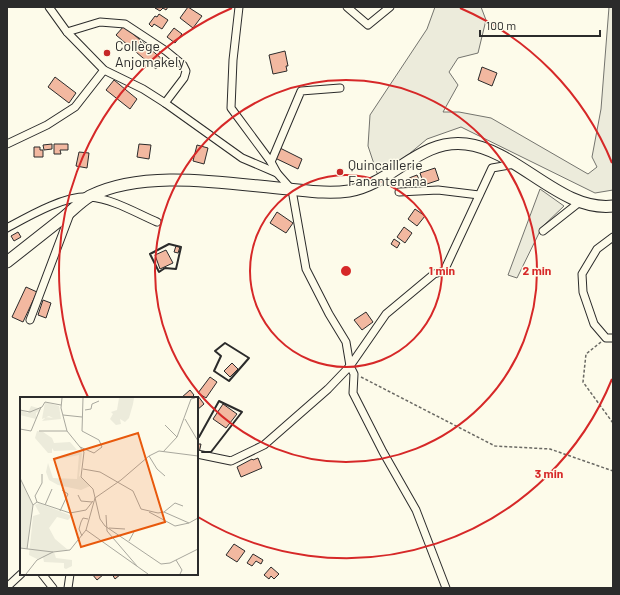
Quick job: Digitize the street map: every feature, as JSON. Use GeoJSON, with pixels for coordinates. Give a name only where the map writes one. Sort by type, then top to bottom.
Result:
{"type":"FeatureCollection","features":[{"type":"Feature","properties":{"kind":"main road"},"geometry":{"type":"LineString","coordinates":[[7,262],[89,197],[122,184],[147,181],[192,181],[321,193],[350,190],[379,180],[428,149],[452,144],[466,143],[482,147],[515,164],[565,194],[596,206],[613,206]]}},
{"type":"Feature","properties":{"kind":"street"},"geometry":{"type":"LineString","coordinates":[[50,7],[67,32],[104,70],[143,89],[165,103],[242,158],[277,173]]}},
{"type":"Feature","properties":{"kind":"street"},"geometry":{"type":"LineString","coordinates":[[239,7],[233,60],[232,108],[271,162],[277,173],[292,190],[298,214],[306,269],[329,314],[346,342],[350,366],[354,374],[353,393],[383,452],[416,510],[446,588]]}},
{"type":"Feature","properties":{"kind":"street"},"geometry":{"type":"LineString","coordinates":[[347,7],[368,24],[390,7]]}},
{"type":"Feature","properties":{"kind":"street"},"geometry":{"type":"LineString","coordinates":[[67,32],[100,22],[125,24],[166,51],[183,65],[186,71],[184,78],[165,103]]}},
{"type":"Feature","properties":{"kind":"street"},"geometry":{"type":"LineString","coordinates":[[7,144],[47,125],[75,107],[104,70]]}},
{"type":"Feature","properties":{"kind":"street"},"geometry":{"type":"LineString","coordinates":[[271,162],[301,91],[340,88]]}},
{"type":"Feature","properties":{"kind":"street"},"geometry":{"type":"LineString","coordinates":[[198,454],[231,461],[264,445],[328,390],[350,366],[386,314],[434,274],[444,271],[492,168],[515,164]]}},
{"type":"Feature","properties":{"kind":"street"},"geometry":{"type":"LineString","coordinates":[[399,192],[438,190],[479,195]]}},
{"type":"Feature","properties":{"kind":"street"},"geometry":{"type":"LineString","coordinates":[[7,228],[56,203],[89,197],[104,200],[156,222]]}},
{"type":"Feature","properties":{"kind":"street"},"geometry":{"type":"LineString","coordinates":[[543,231],[581,201]]}},
{"type":"Feature","properties":{"kind":"street"},"geometry":{"type":"LineString","coordinates":[[30,320],[70,212]]}},
{"type":"Feature","properties":{"kind":"street"},"geometry":{"type":"LineString","coordinates":[[609,338],[594,324],[583,292],[582,274],[597,249],[613,237]]}},
{"type":"Feature","properties":{"kind":"street"},"geometry":{"type":"LineString","coordinates":[[7,587],[20,575]]}},
{"type":"Feature","properties":{"kind":"street"},"geometry":{"type":"LineString","coordinates":[[43,575],[53,588]]}},
{"type":"Feature","properties":{"kind":"street"},"geometry":{"type":"LineString","coordinates":[[68,588],[70,575]]}},
{"type":"Feature","properties":{"kind":"path"},"geometry":{"type":"LineString","coordinates":[[609,338],[586,354],[583,382],[613,423]]}},
{"type":"Feature","properties":{"kind":"path"},"geometry":{"type":"LineString","coordinates":[[354,374],[495,446],[550,449],[613,471]]}},
{"type":"Feature","properties":{"kind":"shaded area"},"geometry":{"type":"Polygon","coordinates":[[[435,7],[481,7],[486,20],[478,53],[458,58],[449,72],[458,85],[443,112],[459,112],[491,118],[588,174],[597,167],[592,157],[601,109],[609,7],[613,7],[613,190],[595,193],[461,127],[427,139],[379,179],[368,146],[370,115],[427,29],[435,7]]]}},
{"type":"Feature","properties":{"kind":"shaded area"},"geometry":{"type":"Polygon","coordinates":[[[540,189],[564,206],[542,227],[517,278],[508,275],[540,189]]]}},
{"type":"Feature","properties":{"kind":"building"},"geometry":{"type":"Polygon","coordinates":[[[168,7],[166,10],[163,8],[160,11],[155,8],[168,7]]]}},
{"type":"Feature","properties":{"kind":"building"},"geometry":{"type":"Polygon","coordinates":[[[188,7],[202,16],[193,28],[180,18],[188,7]]]}},
{"type":"Feature","properties":{"kind":"building"},"geometry":{"type":"Polygon","coordinates":[[[159,14],[168,20],[162,29],[154,24],[152,27],[149,24],[155,16],[157,17],[159,14]]]}},
{"type":"Feature","properties":{"kind":"building"},"geometry":{"type":"Polygon","coordinates":[[[124,26],[163,60],[156,69],[116,35],[124,26]]]}},
{"type":"Feature","properties":{"kind":"building"},"geometry":{"type":"Polygon","coordinates":[[[174,28],[182,34],[175,43],[167,37],[174,28]]]}},
{"type":"Feature","properties":{"kind":"building"},"geometry":{"type":"Polygon","coordinates":[[[285,51],[288,66],[286,66],[287,71],[273,74],[269,55],[285,51]]]}},
{"type":"Feature","properties":{"kind":"building"},"geometry":{"type":"Polygon","coordinates":[[[482,67],[497,73],[492,86],[478,80],[482,67]]]}},
{"type":"Feature","properties":{"kind":"building"},"geometry":{"type":"Polygon","coordinates":[[[55,77],[76,93],[69,103],[48,87],[55,77]]]}},
{"type":"Feature","properties":{"kind":"building"},"geometry":{"type":"Polygon","coordinates":[[[114,80],[137,99],[130,109],[106,90],[114,80]]]}},
{"type":"Feature","properties":{"kind":"building"},"geometry":{"type":"Polygon","coordinates":[[[52,144],[52,149],[44,150],[43,145],[52,144]]]}},
{"type":"Feature","properties":{"kind":"building"},"geometry":{"type":"Polygon","coordinates":[[[54,144],[68,144],[68,150],[60,150],[61,154],[54,154],[54,144]]]}},
{"type":"Feature","properties":{"kind":"building"},"geometry":{"type":"Polygon","coordinates":[[[139,144],[151,145],[149,159],[137,157],[139,144]]]}},
{"type":"Feature","properties":{"kind":"building"},"geometry":{"type":"Polygon","coordinates":[[[197,145],[208,148],[204,164],[193,161],[197,145]]]}},
{"type":"Feature","properties":{"kind":"building"},"geometry":{"type":"Polygon","coordinates":[[[34,147],[40,147],[40,150],[43,150],[43,157],[34,157],[34,147]]]}},
{"type":"Feature","properties":{"kind":"building"},"geometry":{"type":"Polygon","coordinates":[[[280,148],[302,159],[298,169],[275,158],[280,148]]]}},
{"type":"Feature","properties":{"kind":"building"},"geometry":{"type":"Polygon","coordinates":[[[79,152],[89,153],[87,168],[76,166],[79,152]]]}},
{"type":"Feature","properties":{"kind":"building"},"geometry":{"type":"Polygon","coordinates":[[[435,168],[439,180],[424,185],[420,173],[435,168]]]}},
{"type":"Feature","properties":{"kind":"building"},"geometry":{"type":"Polygon","coordinates":[[[417,175],[420,182],[412,185],[409,178],[417,175]]]}},
{"type":"Feature","properties":{"kind":"building"},"geometry":{"type":"Polygon","coordinates":[[[415,209],[425,216],[417,226],[408,219],[415,209]]]}},
{"type":"Feature","properties":{"kind":"building"},"geometry":{"type":"Polygon","coordinates":[[[277,212],[293,223],[286,233],[270,223],[277,212]]]}},
{"type":"Feature","properties":{"kind":"building"},"geometry":{"type":"Polygon","coordinates":[[[404,227],[412,233],[405,243],[397,237],[404,227]]]}},
{"type":"Feature","properties":{"kind":"building"},"geometry":{"type":"Polygon","coordinates":[[[18,232],[21,237],[14,241],[11,236],[18,232]]]}},
{"type":"Feature","properties":{"kind":"building"},"geometry":{"type":"Polygon","coordinates":[[[394,239],[400,243],[397,248],[391,244],[394,239]]]}},
{"type":"Feature","properties":{"kind":"building"},"geometry":{"type":"Polygon","coordinates":[[[176,246],[180,247],[178,253],[174,252],[176,246]]]}},
{"type":"Feature","properties":{"kind":"building"},"geometry":{"type":"Polygon","coordinates":[[[166,250],[173,263],[160,269],[155,255],[166,250]]]}},
{"type":"Feature","properties":{"kind":"building"},"geometry":{"type":"Polygon","coordinates":[[[26,287],[37,292],[23,322],[12,317],[26,287]]]}},
{"type":"Feature","properties":{"kind":"building"},"geometry":{"type":"Polygon","coordinates":[[[43,300],[51,303],[46,318],[38,315],[43,300]]]}},
{"type":"Feature","properties":{"kind":"building"},"geometry":{"type":"Polygon","coordinates":[[[366,312],[373,322],[362,330],[354,320],[366,312]]]}},
{"type":"Feature","properties":{"kind":"building"},"geometry":{"type":"Polygon","coordinates":[[[232,363],[238,369],[230,377],[224,371],[232,363]]]}},
{"type":"Feature","properties":{"kind":"building"},"geometry":{"type":"Polygon","coordinates":[[[210,377],[217,382],[206,398],[198,393],[210,377]]]}},
{"type":"Feature","properties":{"kind":"building"},"geometry":{"type":"Polygon","coordinates":[[[190,390],[194,395],[192,397],[182,397],[190,390]]]}},
{"type":"Feature","properties":{"kind":"building"},"geometry":{"type":"Polygon","coordinates":[[[198,396],[204,404],[198,409],[198,397],[198,396]]]}},
{"type":"Feature","properties":{"kind":"building"},"geometry":{"type":"Polygon","coordinates":[[[223,404],[237,414],[226,428],[213,419],[223,404]]]}},
{"type":"Feature","properties":{"kind":"building"},"geometry":{"type":"Polygon","coordinates":[[[198,444],[201,444],[199,453],[198,444]]]}},
{"type":"Feature","properties":{"kind":"building"},"geometry":{"type":"Polygon","coordinates":[[[258,458],[262,468],[241,477],[237,467],[252,459],[258,458]]]}},
{"type":"Feature","properties":{"kind":"building"},"geometry":{"type":"Polygon","coordinates":[[[234,544],[245,551],[237,562],[226,555],[234,544]]]}},
{"type":"Feature","properties":{"kind":"building"},"geometry":{"type":"Polygon","coordinates":[[[253,554],[263,560],[261,564],[256,561],[252,566],[247,563],[253,554]]]}},
{"type":"Feature","properties":{"kind":"building"},"geometry":{"type":"Polygon","coordinates":[[[271,567],[279,574],[274,579],[271,576],[269,579],[264,575],[271,567]]]}},
{"type":"Feature","properties":{"kind":"building"},"geometry":{"type":"Polygon","coordinates":[[[93,575],[103,575],[97,580],[93,575]]]}},
{"type":"Feature","properties":{"kind":"building"},"geometry":{"type":"Polygon","coordinates":[[[113,575],[120,575],[115,579],[113,575]]]}},
{"type":"Feature","properties":{"kind":"wall"},"geometry":{"type":"LineString","coordinates":[[169,244],[181,247],[176,269],[165,268],[159,272],[150,254],[169,244]]}},
{"type":"Feature","properties":{"kind":"wall"},"geometry":{"type":"LineString","coordinates":[[225,343],[249,358],[229,381],[214,371],[221,356],[215,351],[225,343]]}},
{"type":"Feature","properties":{"kind":"wall"},"geometry":{"type":"LineString","coordinates":[[198,437],[219,401],[242,412],[211,452],[202,452]]}},
{"type":"Feature","properties":{"kind":"place","name":"Collège Anjomakely"},"geometry":{"type":"Point","coordinates":[107,53]}},
{"type":"Feature","properties":{"kind":"place","name":"Quincaillerie Fanantenana"},"geometry":{"type":"Point","coordinates":[340,172]}}]}
